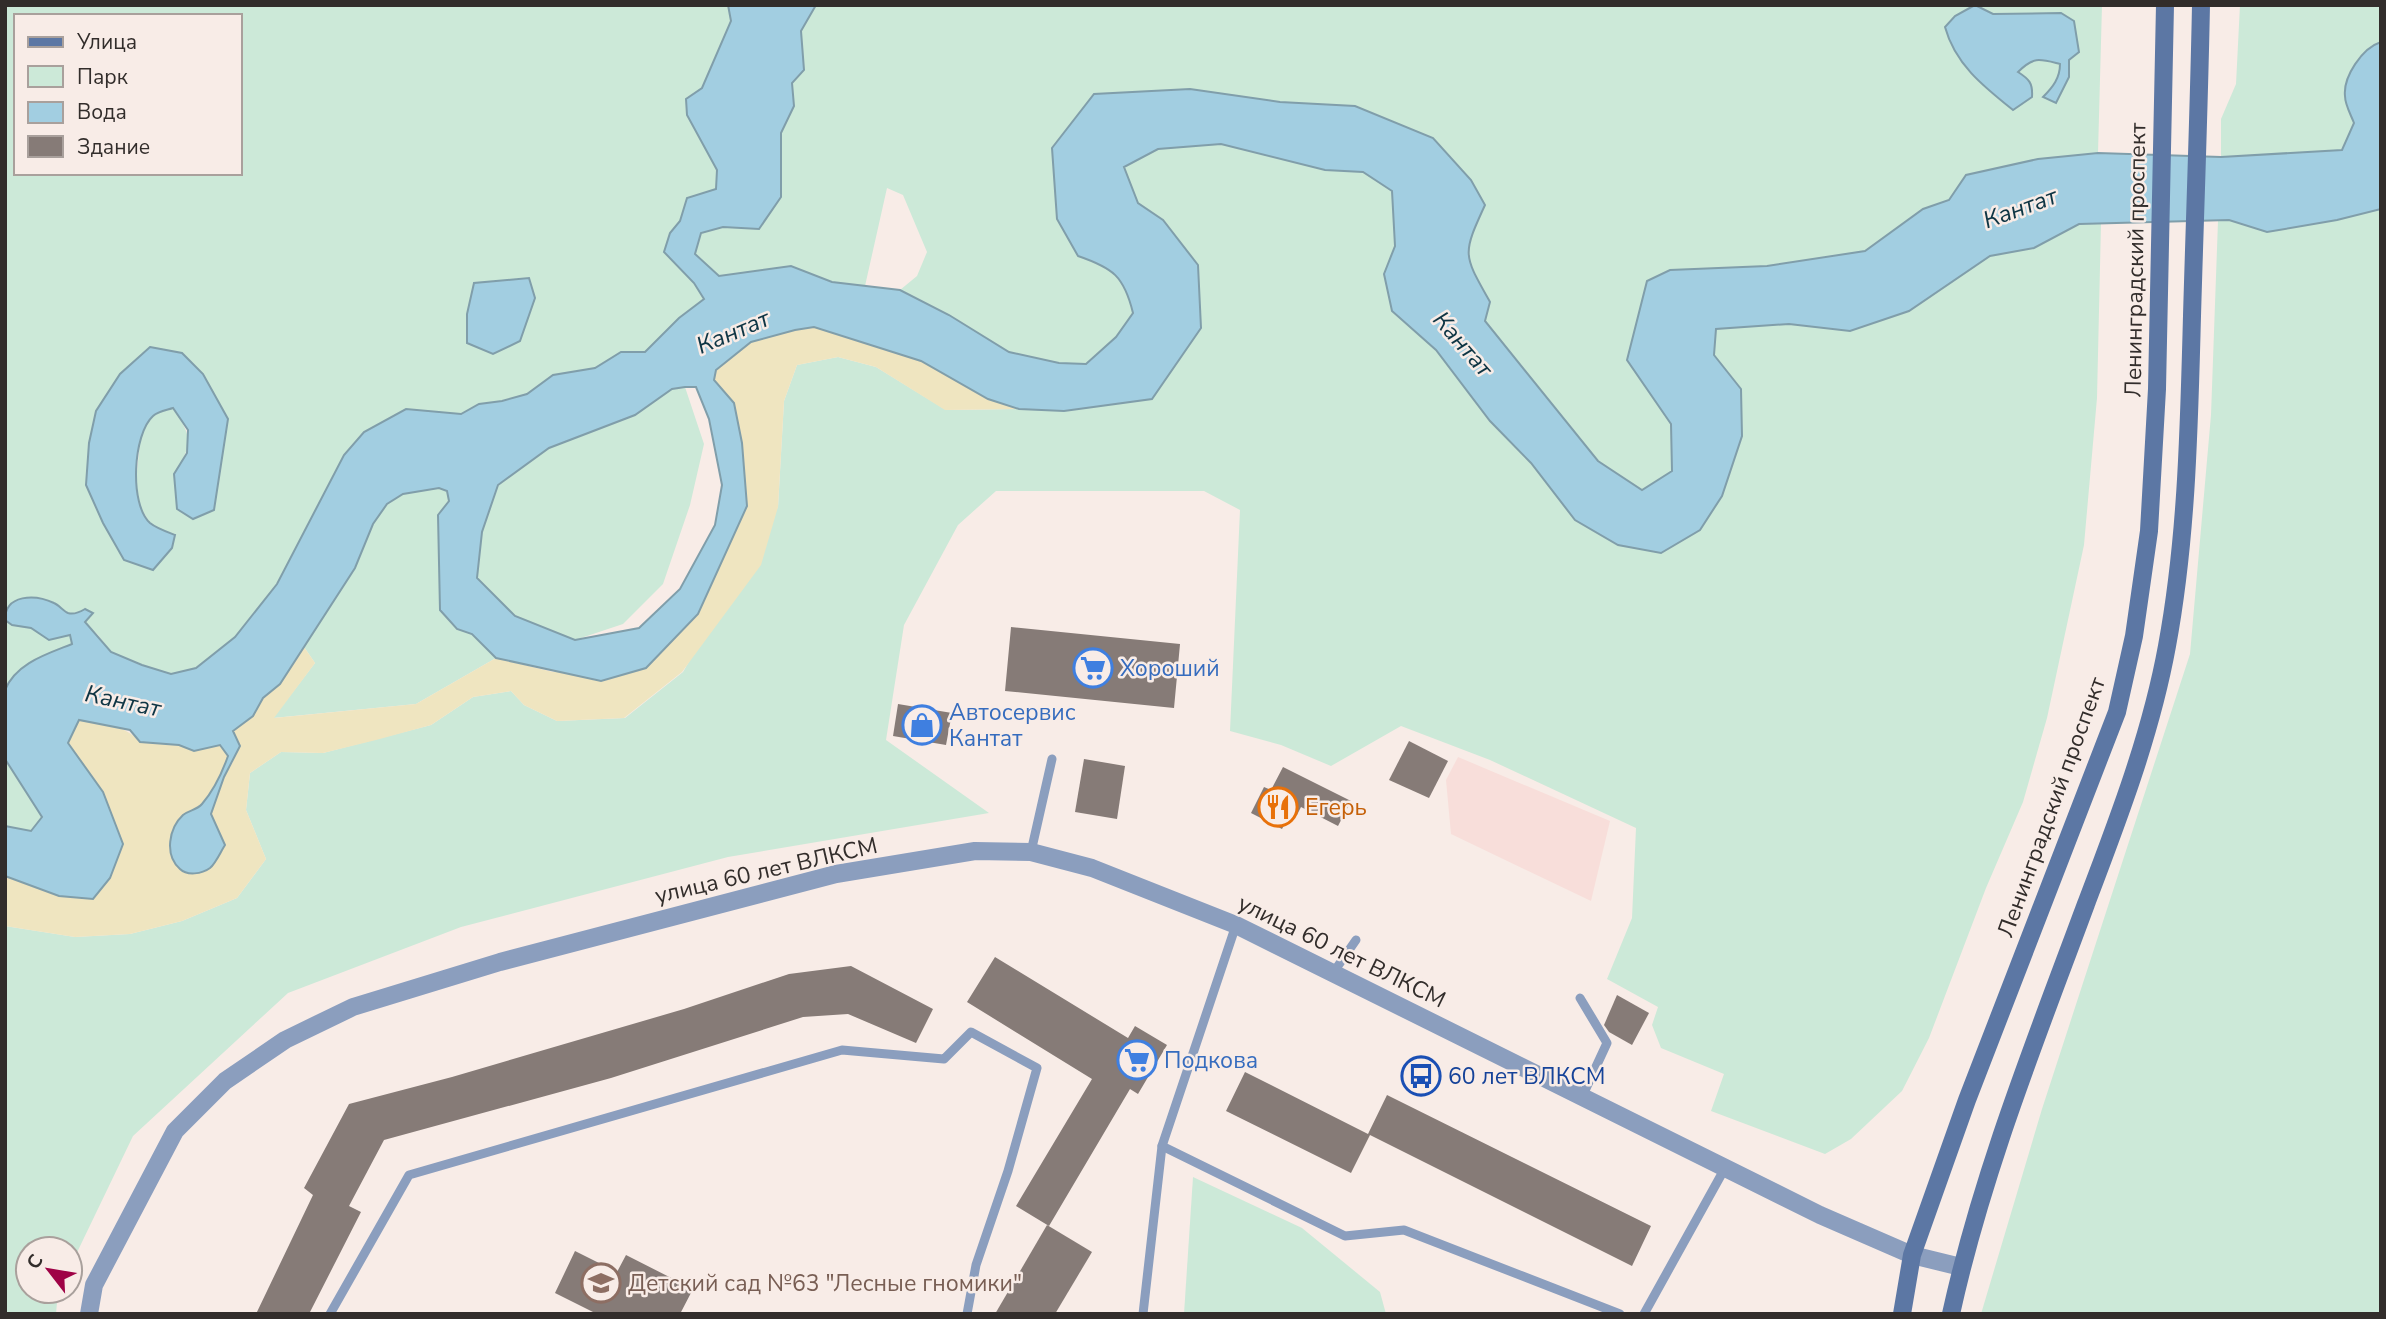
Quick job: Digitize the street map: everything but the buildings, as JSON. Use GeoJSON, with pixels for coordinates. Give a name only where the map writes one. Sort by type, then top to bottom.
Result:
{"type":"FeatureCollection","features":[{"type":"Feature","properties":{"kind":"main road","name":"Ленинградский проспект"},"geometry":{"type":"LineString","coordinates":[[1902,1314],[1912,1255],[1967,1100],[2117,712],[2134,636],[2149,531],[2157,390],[2165,5]]}},
{"type":"Feature","properties":{"kind":"main road"},"geometry":{"type":"LineString","coordinates":[[1951,1314],[1961,1267],[2001,1130],[2123,805],[2149,719],[2167,646],[2182,528],[2190,392],[2201,5]]}},
{"type":"Feature","properties":{"kind":"street","name":"улица 60 лет ВЛКСМ"},"geometry":{"type":"LineString","coordinates":[[89,1314],[94,1285],[175,1131],[225,1081],[285,1040],[353,1007],[486,967],[836,874],[975,851],[1031,852],[1092,868],[1236,925],[1820,1215],[1912,1255],[1961,1267]]}},
{"type":"Feature","properties":{"kind":"lane"},"geometry":{"type":"LineString","coordinates":[[1031,852],[1052,759]]}},
{"type":"Feature","properties":{"kind":"lane"},"geometry":{"type":"LineString","coordinates":[[1143,1314],[1162,1146],[1236,925]]}},
{"type":"Feature","properties":{"kind":"lane"},"geometry":{"type":"LineString","coordinates":[[1333,973],[1356,940]]}},
{"type":"Feature","properties":{"kind":"lane"},"geometry":{"type":"LineString","coordinates":[[1580,998],[1607,1043],[1582,1097]]}},
{"type":"Feature","properties":{"kind":"lane"},"geometry":{"type":"LineString","coordinates":[[330,1314],[409,1175],[842,1051],[944,1059],[971,1032],[1037,1068],[1008,1171],[976,1265],[967,1314]]}},
{"type":"Feature","properties":{"kind":"lane"},"geometry":{"type":"LineString","coordinates":[[1162,1146],[1345,1236],[1404,1230],[1620,1314]]}},
{"type":"Feature","properties":{"kind":"lane"},"geometry":{"type":"LineString","coordinates":[[1644,1314],[1725,1168]]}},
{"type":"Feature","properties":{"kind":"shaded area"},"geometry":{"type":"Polygon","coordinates":[[[1458,757],[1610,821],[1591,901],[1451,834],[1446,780],[1458,757]]]}},
{"type":"Feature","properties":{"kind":"green space"},"geometry":{"type":"Polygon","coordinates":[[[5,5],[728,5],[731,21],[702,88],[686,99],[687,115],[717,170],[716,189],[687,198],[680,221],[670,233],[664,252],[694,283],[704,299],[679,318],[645,352],[621,352],[595,368],[553,375],[527,394],[480,404],[461,414],[406,409],[364,432],[344,455],[277,584],[235,637],[196,668],[171,674],[111,652],[75,613],[68,613],[53,603],[5,610],[5,5]],[[183,353],[86,485],[103,523],[124,559],[150,523],[139,505],[136,481],[141,433],[154,414],[173,408],[187,434],[185,455],[174,474],[221,455],[228,419],[183,353]]]}},
{"type":"Feature","properties":{"kind":"green space"},"geometry":{"type":"Polygon","coordinates":[[[816,5],[1975,5],[1955,16],[2018,72],[2028,63],[2037,60],[2061,64],[2055,82],[2044,96],[2064,86],[2069,71],[2061,13],[1993,14],[1976,5],[2102,5],[2098,153],[2038,159],[1966,175],[1949,200],[1923,209],[1865,251],[1767,266],[1670,270],[1627,360],[1671,424],[1672,471],[1642,490],[1598,461],[1485,321],[1490,302],[1470,263],[1469,245],[1485,205],[1355,106],[1094,94],[1078,256],[1115,275],[1126,290],[1133,313],[1116,337],[1086,364],[1059,363],[1009,352],[949,315],[900,290],[917,276],[927,252],[903,195],[887,188],[865,286],[832,282],[791,266],[719,276],[694,254],[701,233],[723,227],[759,229],[779,153],[781,133],[794,106],[792,83],[804,70],[801,31],[816,5]]]}},
{"type":"Feature","properties":{"kind":"green space"},"geometry":{"type":"Polygon","coordinates":[[[2240,5],[2381,5],[2381,42],[2361,56],[2347,80],[2345,96],[2354,123],[2342,150],[2221,157],[2221,119],[2236,84],[2240,5]]]}},
{"type":"Feature","properties":{"kind":"green space"},"geometry":{"type":"Polygon","coordinates":[[[1221,144],[1325,170],[1363,172],[1393,191],[1395,246],[1384,274],[1392,311],[1436,350],[1490,421],[1531,463],[1660,553],[1700,530],[1722,496],[1741,389],[1714,355],[1716,329],[1789,324],[1850,331],[1909,311],[1990,256],[2034,248],[2079,224],[2101,223],[2097,398],[2084,545],[2047,718],[2023,802],[1986,888],[1929,1038],[1902,1091],[1851,1139],[1825,1154],[1711,1111],[1724,1074],[1661,1048],[1652,1025],[1658,1007],[1607,979],[1632,918],[1636,828],[1490,760],[1401,726],[1331,766],[1281,745],[1230,731],[1240,510],[1204,491],[996,491],[958,525],[904,625],[886,740],[989,813],[728,857],[461,927],[288,993],[133,1136],[84,1238],[84,1235],[14,1235],[14,1305],[57,1305],[56,1314],[5,1314],[5,926],[75,937],[130,934],[182,921],[237,898],[266,859],[246,810],[250,773],[281,752],[323,753],[431,725],[473,697],[511,691],[524,705],[557,721],[625,718],[683,672],[778,507],[784,401],[797,365],[838,357],[876,367],[946,410],[1064,411],[1152,399],[1163,220],[1138,203],[1124,167],[1158,149],[1221,144]]]}},
{"type":"Feature","properties":{"kind":"green space"},"geometry":{"type":"Polygon","coordinates":[[[2381,209],[2381,1314],[1981,1314],[2042,1109],[2190,654],[2211,415],[2218,221],[2229,220],[2267,232],[2381,209]]]}},
{"type":"Feature","properties":{"kind":"green space"},"geometry":{"type":"Polygon","coordinates":[[[685,387],[704,444],[690,505],[663,584],[623,624],[575,640],[515,616],[477,578],[482,532],[498,485],[549,448],[635,415],[672,389],[685,387]]]}},
{"type":"Feature","properties":{"kind":"green space"},"geometry":{"type":"Polygon","coordinates":[[[439,488],[447,491],[449,501],[457,629],[472,634],[496,658],[416,704],[273,718],[315,663],[304,647],[355,568],[373,524],[387,504],[403,494],[439,488]]]}},
{"type":"Feature","properties":{"kind":"green space"},"geometry":{"type":"Polygon","coordinates":[[[5,620],[12,625],[31,628],[49,640],[71,635],[72,644],[24,666],[5,690],[5,620]]]}},
{"type":"Feature","properties":{"kind":"green space"},"geometry":{"type":"Polygon","coordinates":[[[5,759],[43,817],[31,831],[5,826],[5,759]]]}},
{"type":"Feature","properties":{"kind":"green space"},"geometry":{"type":"Polygon","coordinates":[[[1193,1177],[1302,1228],[1380,1292],[1386,1314],[1184,1314],[1193,1177]]]}},
{"type":"Feature","properties":{"kind":"sand"},"geometry":{"type":"Polygon","coordinates":[[[814,327],[921,361],[988,399],[1019,409],[945,410],[876,367],[838,357],[797,365],[784,401],[778,507],[761,565],[682,672],[624,718],[557,721],[524,705],[511,691],[473,697],[431,725],[376,740],[323,753],[281,752],[250,773],[246,810],[266,859],[237,898],[182,921],[130,934],[75,937],[5,926],[5,876],[9,877],[103,792],[68,743],[79,720],[120,728],[140,742],[179,745],[194,751],[220,745],[228,755],[206,800],[182,816],[174,827],[171,845],[175,863],[225,845],[211,814],[224,777],[233,762],[233,731],[253,716],[263,698],[280,684],[304,647],[315,663],[274,718],[416,704],[496,658],[553,672],[646,668],[747,506],[734,403],[713,380],[716,370],[751,342],[814,327]]]}},
{"type":"Feature","properties":{"kind":"water","name":"Кантат"},"geometry":{"type":"Polygon","coordinates":[[[728,5],[816,5],[801,31],[804,70],[792,83],[794,106],[781,133],[781,197],[759,229],[723,227],[701,233],[695,254],[719,276],[791,266],[832,282],[900,290],[949,315],[1009,352],[1059,363],[1086,364],[1116,337],[1133,313],[1121,282],[1100,265],[1078,256],[1057,219],[1052,148],[1094,94],[1190,89],[1280,102],[1355,106],[1433,138],[1471,180],[1485,205],[1472,234],[1469,254],[1470,263],[1490,302],[1485,321],[1598,461],[1642,490],[1672,471],[1671,424],[1627,360],[1647,281],[1670,270],[1767,266],[1865,251],[1923,209],[1949,200],[1966,175],[2038,159],[2098,153],[2221,157],[2342,150],[2354,123],[2345,99],[2347,80],[2355,64],[2367,50],[2381,42],[2381,209],[2267,232],[2229,220],[2079,224],[2034,248],[1990,256],[1909,311],[1850,331],[1789,324],[1716,329],[1714,355],[1741,389],[1742,436],[1722,496],[1700,530],[1661,553],[1618,545],[1575,520],[1531,463],[1490,421],[1436,350],[1392,311],[1384,274],[1395,246],[1392,191],[1363,172],[1325,170],[1221,144],[1158,149],[1124,167],[1138,203],[1163,220],[1198,265],[1201,328],[1152,399],[1064,411],[1019,409],[988,399],[921,361],[814,327],[751,342],[716,370],[714,380],[734,403],[742,443],[747,506],[698,614],[646,668],[601,681],[496,658],[472,634],[457,629],[440,610],[438,515],[449,501],[447,491],[439,488],[403,494],[387,504],[373,524],[355,568],[280,684],[263,698],[253,716],[233,731],[240,746],[224,777],[211,814],[225,845],[210,868],[195,873],[183,871],[175,863],[170,842],[178,820],[202,804],[217,781],[228,756],[220,745],[194,751],[179,745],[140,742],[130,730],[79,720],[68,743],[103,792],[123,844],[110,878],[93,899],[59,896],[5,876],[5,826],[31,831],[42,817],[5,759],[5,690],[24,666],[72,644],[70,635],[49,640],[31,628],[12,625],[5,620],[10,605],[22,598],[38,598],[54,603],[70,614],[85,609],[93,613],[85,622],[111,652],[171,674],[196,668],[235,637],[277,584],[344,455],[364,432],[406,409],[461,414],[479,404],[527,394],[553,375],[595,368],[621,352],[645,352],[679,318],[704,299],[694,283],[664,252],[670,233],[680,221],[687,198],[716,189],[717,170],[687,115],[686,99],[702,88],[731,21],[728,5]],[[696,387],[672,389],[635,415],[549,448],[498,485],[482,532],[477,578],[515,616],[575,640],[639,628],[680,589],[715,525],[722,485],[709,419],[696,387]]]}},
{"type":"Feature","properties":{"kind":"water"},"geometry":{"type":"Polygon","coordinates":[[[1975,5],[1993,14],[2061,13],[2074,21],[2079,52],[2069,60],[2069,77],[2056,103],[2043,97],[2055,82],[2060,64],[2038,60],[2028,63],[2018,72],[2029,82],[2032,97],[2013,110],[1981,83],[1963,63],[1945,27],[1955,16],[1975,5]]]}},
{"type":"Feature","properties":{"kind":"water"},"geometry":{"type":"Polygon","coordinates":[[[529,278],[535,298],[520,341],[493,354],[467,343],[467,314],[474,283],[529,278]]]}},
{"type":"Feature","properties":{"kind":"water"},"geometry":{"type":"Polygon","coordinates":[[[150,347],[182,353],[203,374],[228,419],[214,510],[193,519],[177,509],[174,474],[187,453],[188,430],[173,408],[155,414],[146,425],[136,469],[139,501],[143,514],[150,523],[175,535],[172,548],[153,570],[124,560],[86,485],[89,443],[96,411],[120,374],[150,347]]]}},
{"type":"Feature","properties":{"kind":"place","name":"Хороший"},"geometry":{"type":"Point","coordinates":[1093,668]}},
{"type":"Feature","properties":{"kind":"place","name":"Автосервис Кантат"},"geometry":{"type":"Point","coordinates":[922,725]}},
{"type":"Feature","properties":{"kind":"place","name":"Егерь"},"geometry":{"type":"Point","coordinates":[1278,807]}},
{"type":"Feature","properties":{"kind":"place","name":"Подкова"},"geometry":{"type":"Point","coordinates":[1137,1060]}},
{"type":"Feature","properties":{"kind":"place","name":"60 лет ВЛКСМ"},"geometry":{"type":"Point","coordinates":[1421,1076]}},
{"type":"Feature","properties":{"kind":"place","name":"Детский сад №63 \"Лесные гномики\""},"geometry":{"type":"Point","coordinates":[601,1283]}}]}
